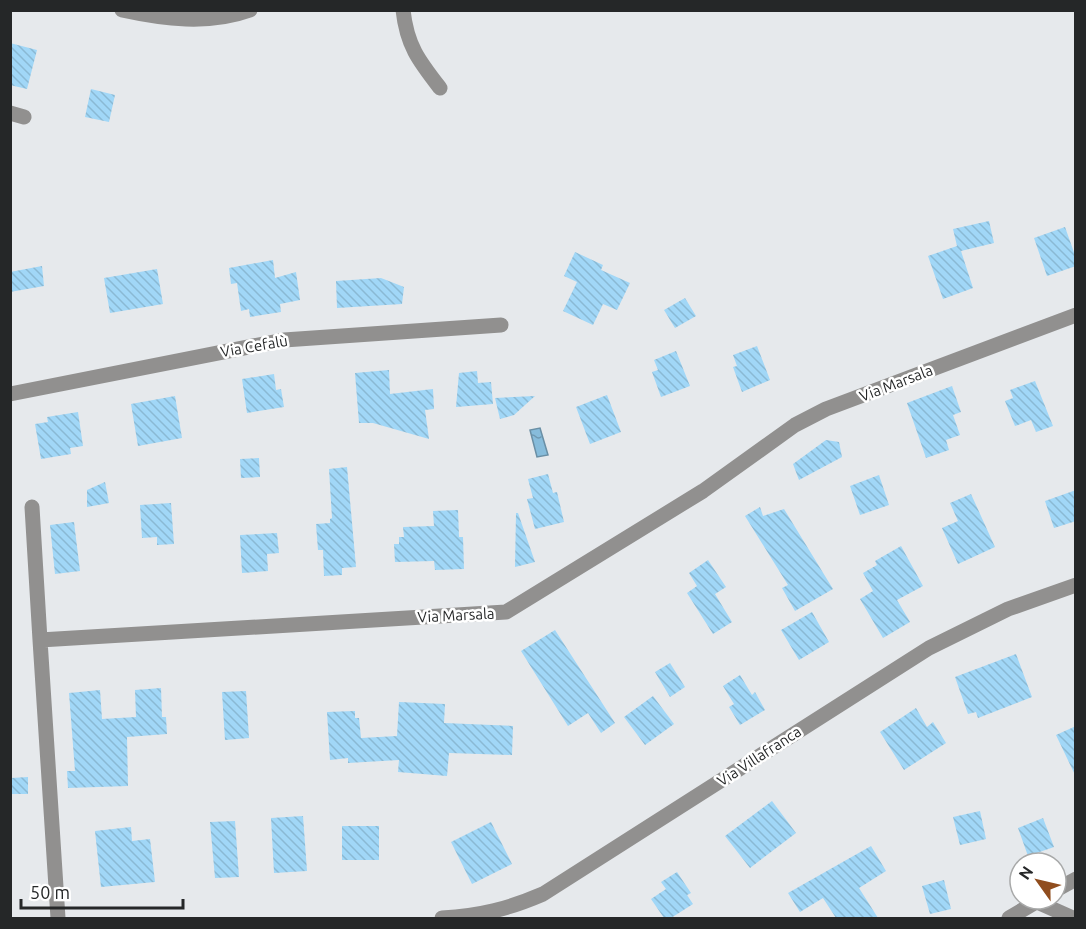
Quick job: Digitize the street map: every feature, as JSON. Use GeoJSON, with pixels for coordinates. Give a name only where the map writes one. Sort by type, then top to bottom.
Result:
{"type":"FeatureCollection","features":[{"type":"Feature","properties":{"kind":"street"},"geometry":{"type":"LineString","coordinates":[[122,10],[168,19],[230,18],[250,10]]}},
{"type":"Feature","properties":{"kind":"street"},"geometry":{"type":"LineString","coordinates":[[403,10],[409,43],[420,63],[440,88]]}},
{"type":"Feature","properties":{"kind":"street","name":"Via Marsala"},"geometry":{"type":"LineString","coordinates":[[40,640],[506,612],[703,491],[795,424],[826,409],[1076,315]]}},
{"type":"Feature","properties":{"kind":"street","name":"Via Cefalù"},"geometry":{"type":"LineString","coordinates":[[10,394],[284,340],[501,325]]}},
{"type":"Feature","properties":{"kind":"street"},"geometry":{"type":"LineString","coordinates":[[32,507],[58,918]]}},
{"type":"Feature","properties":{"kind":"street","name":"Via Villafranca"},"geometry":{"type":"LineString","coordinates":[[442,918],[465,917],[509,908],[543,894],[929,648],[1008,609],[1076,585]]}},
{"type":"Feature","properties":{"kind":"water"},"geometry":{"type":"Polygon","coordinates":[[[540,428],[548,455],[537,457],[530,430],[540,428]]]}},
{"type":"Feature","properties":{"kind":"building"},"geometry":{"type":"Polygon","coordinates":[[[10,43],[37,50],[27,89],[10,85],[10,43]]]}},
{"type":"Feature","properties":{"kind":"building"},"geometry":{"type":"Polygon","coordinates":[[[91,89],[115,95],[109,122],[85,117],[91,89]]]}},
{"type":"Feature","properties":{"kind":"building"},"geometry":{"type":"Polygon","coordinates":[[[989,221],[994,243],[961,251],[973,288],[943,299],[928,256],[957,246],[953,229],[989,221]]]}},
{"type":"Feature","properties":{"kind":"building"},"geometry":{"type":"Polygon","coordinates":[[[1065,227],[1076,258],[1076,266],[1047,276],[1034,238],[1065,227]]]}},
{"type":"Feature","properties":{"kind":"building"},"geometry":{"type":"Polygon","coordinates":[[[575,252],[603,265],[601,270],[630,283],[617,310],[603,304],[593,325],[563,311],[577,282],[564,276],[575,252]]]}},
{"type":"Feature","properties":{"kind":"building"},"geometry":{"type":"Polygon","coordinates":[[[273,260],[275,278],[296,272],[300,300],[280,304],[281,312],[250,317],[249,309],[241,311],[237,283],[231,284],[229,268],[273,260]]]}},
{"type":"Feature","properties":{"kind":"building"},"geometry":{"type":"Polygon","coordinates":[[[42,266],[44,286],[10,292],[10,272],[42,266]]]}},
{"type":"Feature","properties":{"kind":"building"},"geometry":{"type":"Polygon","coordinates":[[[157,269],[163,304],[110,313],[104,278],[157,269]]]}},
{"type":"Feature","properties":{"kind":"building"},"geometry":{"type":"Polygon","coordinates":[[[381,278],[404,287],[402,304],[337,308],[336,281],[381,278]]]}},
{"type":"Feature","properties":{"kind":"building"},"geometry":{"type":"Polygon","coordinates":[[[685,298],[696,316],[675,328],[664,310],[685,298]]]}},
{"type":"Feature","properties":{"kind":"building"},"geometry":{"type":"Polygon","coordinates":[[[757,346],[770,380],[742,392],[733,367],[737,366],[733,355],[757,346]]]}},
{"type":"Feature","properties":{"kind":"building"},"geometry":{"type":"Polygon","coordinates":[[[676,351],[690,386],[661,397],[652,372],[658,370],[654,360],[676,351]]]}},
{"type":"Feature","properties":{"kind":"building"},"geometry":{"type":"Polygon","coordinates":[[[389,370],[390,394],[433,389],[434,409],[425,410],[429,439],[373,423],[359,423],[355,373],[389,370]]]}},
{"type":"Feature","properties":{"kind":"building"},"geometry":{"type":"Polygon","coordinates":[[[477,371],[478,383],[491,382],[493,404],[456,407],[459,373],[477,371]]]}},
{"type":"Feature","properties":{"kind":"building"},"geometry":{"type":"Polygon","coordinates":[[[274,374],[276,390],[281,389],[284,407],[247,413],[242,379],[274,374]]]}},
{"type":"Feature","properties":{"kind":"building"},"geometry":{"type":"Polygon","coordinates":[[[1035,381],[1053,426],[1036,432],[1031,420],[1015,426],[1005,401],[1013,398],[1010,390],[1035,381]]]}},
{"type":"Feature","properties":{"kind":"building"},"geometry":{"type":"Polygon","coordinates":[[[952,386],[961,412],[953,415],[960,435],[946,440],[949,450],[926,458],[907,403],[952,386]]]}},
{"type":"Feature","properties":{"kind":"building"},"geometry":{"type":"Polygon","coordinates":[[[607,395],[621,432],[590,444],[576,407],[607,395]]]}},
{"type":"Feature","properties":{"kind":"building"},"geometry":{"type":"Polygon","coordinates":[[[175,396],[182,438],[138,446],[131,404],[175,396]]]}},
{"type":"Feature","properties":{"kind":"building"},"geometry":{"type":"Polygon","coordinates":[[[535,396],[514,415],[500,419],[495,398],[535,396]]]}},
{"type":"Feature","properties":{"kind":"building"},"geometry":{"type":"Polygon","coordinates":[[[78,412],[83,446],[70,448],[71,454],[41,459],[35,424],[48,422],[47,417],[78,412]]]}},
{"type":"Feature","properties":{"kind":"building"},"geometry":{"type":"Polygon","coordinates":[[[826,440],[839,442],[842,457],[799,480],[793,464],[826,440]]]}},
{"type":"Feature","properties":{"kind":"building"},"geometry":{"type":"Polygon","coordinates":[[[259,458],[260,477],[241,478],[240,459],[259,458]]]}},
{"type":"Feature","properties":{"kind":"building"},"geometry":{"type":"Polygon","coordinates":[[[347,467],[356,567],[342,568],[342,575],[324,576],[323,550],[318,550],[316,524],[330,523],[332,518],[329,469],[347,467]]]}},
{"type":"Feature","properties":{"kind":"building"},"geometry":{"type":"Polygon","coordinates":[[[548,474],[553,493],[557,492],[564,522],[535,529],[527,499],[533,498],[528,479],[548,474]]]}},
{"type":"Feature","properties":{"kind":"building"},"geometry":{"type":"Polygon","coordinates":[[[879,475],[889,505],[860,515],[850,486],[879,475]]]}},
{"type":"Feature","properties":{"kind":"building"},"geometry":{"type":"Polygon","coordinates":[[[105,482],[109,503],[87,507],[87,490],[105,482]]]}},
{"type":"Feature","properties":{"kind":"building"},"geometry":{"type":"Polygon","coordinates":[[[1076,490],[1076,521],[1054,528],[1045,501],[1076,490]]]}},
{"type":"Feature","properties":{"kind":"building"},"geometry":{"type":"Polygon","coordinates":[[[971,494],[995,547],[958,564],[942,528],[958,521],[950,503],[971,494]]]}},
{"type":"Feature","properties":{"kind":"building"},"geometry":{"type":"Polygon","coordinates":[[[171,503],[174,544],[157,545],[157,537],[142,538],[140,505],[171,503]]]}},
{"type":"Feature","properties":{"kind":"building"},"geometry":{"type":"Polygon","coordinates":[[[760,507],[763,516],[784,509],[833,589],[795,611],[782,588],[788,585],[745,516],[760,507]]]}},
{"type":"Feature","properties":{"kind":"building"},"geometry":{"type":"Polygon","coordinates":[[[458,510],[459,537],[463,537],[464,569],[435,570],[434,561],[395,562],[394,544],[399,544],[399,537],[404,537],[403,527],[434,526],[433,511],[458,510]]]}},
{"type":"Feature","properties":{"kind":"building"},"geometry":{"type":"Polygon","coordinates":[[[516,513],[518,513],[535,562],[515,567],[516,513]]]}},
{"type":"Feature","properties":{"kind":"building"},"geometry":{"type":"Polygon","coordinates":[[[74,522],[80,571],[55,574],[50,525],[74,522]]]}},
{"type":"Feature","properties":{"kind":"building"},"geometry":{"type":"Polygon","coordinates":[[[277,533],[279,553],[267,554],[268,571],[242,573],[240,535],[277,533]]]}},
{"type":"Feature","properties":{"kind":"building"},"geometry":{"type":"Polygon","coordinates":[[[901,546],[923,586],[897,600],[910,622],[883,638],[860,599],[873,591],[863,573],[877,565],[875,561],[901,546]]]}},
{"type":"Feature","properties":{"kind":"building"},"geometry":{"type":"Polygon","coordinates":[[[708,560],[726,587],[715,594],[732,622],[713,634],[687,593],[697,586],[689,573],[708,560]]]}},
{"type":"Feature","properties":{"kind":"building"},"geometry":{"type":"Polygon","coordinates":[[[812,612],[829,642],[799,660],[781,630],[812,612]]]}},
{"type":"Feature","properties":{"kind":"building"},"geometry":{"type":"Polygon","coordinates":[[[555,630],[615,723],[601,733],[588,713],[568,726],[521,651],[555,630]]]}},
{"type":"Feature","properties":{"kind":"building"},"geometry":{"type":"Polygon","coordinates":[[[1016,654],[1032,697],[978,718],[976,712],[968,714],[955,677],[1016,654]]]}},
{"type":"Feature","properties":{"kind":"building"},"geometry":{"type":"Polygon","coordinates":[[[670,663],[685,687],[670,697],[655,672],[670,663]]]}},
{"type":"Feature","properties":{"kind":"building"},"geometry":{"type":"Polygon","coordinates":[[[740,675],[752,695],[755,692],[765,710],[740,725],[729,707],[734,704],[723,686],[740,675]]]}},
{"type":"Feature","properties":{"kind":"building"},"geometry":{"type":"Polygon","coordinates":[[[161,688],[162,717],[166,717],[167,734],[127,737],[128,786],[68,788],[67,771],[75,771],[69,693],[100,690],[102,719],[136,717],[135,690],[161,688]]]}},
{"type":"Feature","properties":{"kind":"building"},"geometry":{"type":"Polygon","coordinates":[[[246,691],[249,738],[225,740],[222,692],[246,691]]]}},
{"type":"Feature","properties":{"kind":"building"},"geometry":{"type":"Polygon","coordinates":[[[653,696],[674,724],[645,745],[624,717],[653,696]]]}},
{"type":"Feature","properties":{"kind":"building"},"geometry":{"type":"Polygon","coordinates":[[[399,702],[445,704],[444,723],[513,726],[512,755],[449,753],[447,776],[398,772],[399,760],[348,763],[348,758],[330,760],[327,712],[355,711],[355,718],[359,718],[361,738],[397,736],[399,702]]]}},
{"type":"Feature","properties":{"kind":"building"},"geometry":{"type":"Polygon","coordinates":[[[916,708],[927,727],[933,722],[946,743],[904,770],[880,732],[916,708]]]}},
{"type":"Feature","properties":{"kind":"building"},"geometry":{"type":"Polygon","coordinates":[[[1076,726],[1076,777],[1056,735],[1076,726]]]}},
{"type":"Feature","properties":{"kind":"building"},"geometry":{"type":"Polygon","coordinates":[[[28,777],[28,794],[11,794],[11,778],[28,777]]]}},
{"type":"Feature","properties":{"kind":"building"},"geometry":{"type":"Polygon","coordinates":[[[772,801],[796,833],[750,868],[725,836],[772,801]]]}},
{"type":"Feature","properties":{"kind":"building"},"geometry":{"type":"Polygon","coordinates":[[[980,811],[986,839],[960,845],[953,817],[980,811]]]}},
{"type":"Feature","properties":{"kind":"building"},"geometry":{"type":"Polygon","coordinates":[[[303,816],[307,871],[274,873],[271,818],[303,816]]]}},
{"type":"Feature","properties":{"kind":"building"},"geometry":{"type":"Polygon","coordinates":[[[1043,818],[1054,847],[1042,851],[1026,851],[1018,828],[1043,818]]]}},
{"type":"Feature","properties":{"kind":"building"},"geometry":{"type":"Polygon","coordinates":[[[235,821],[239,877],[215,878],[210,822],[235,821]]]}},
{"type":"Feature","properties":{"kind":"building"},"geometry":{"type":"Polygon","coordinates":[[[491,822],[512,864],[472,884],[451,842],[491,822]]]}},
{"type":"Feature","properties":{"kind":"building"},"geometry":{"type":"Polygon","coordinates":[[[342,826],[379,826],[379,860],[342,860],[342,826]]]}},
{"type":"Feature","properties":{"kind":"building"},"geometry":{"type":"Polygon","coordinates":[[[131,827],[132,841],[150,839],[155,882],[101,887],[95,831],[131,827]]]}},
{"type":"Feature","properties":{"kind":"building"},"geometry":{"type":"Polygon","coordinates":[[[871,846],[886,871],[859,888],[878,918],[836,918],[823,898],[800,912],[788,893],[871,846]]]}},
{"type":"Feature","properties":{"kind":"building"},"geometry":{"type":"Polygon","coordinates":[[[677,872],[691,893],[687,895],[693,904],[671,918],[664,918],[651,899],[666,889],[661,882],[677,872]]]}},
{"type":"Feature","properties":{"kind":"building"},"geometry":{"type":"Polygon","coordinates":[[[944,880],[951,909],[930,914],[922,886],[944,880]]]}}]}
